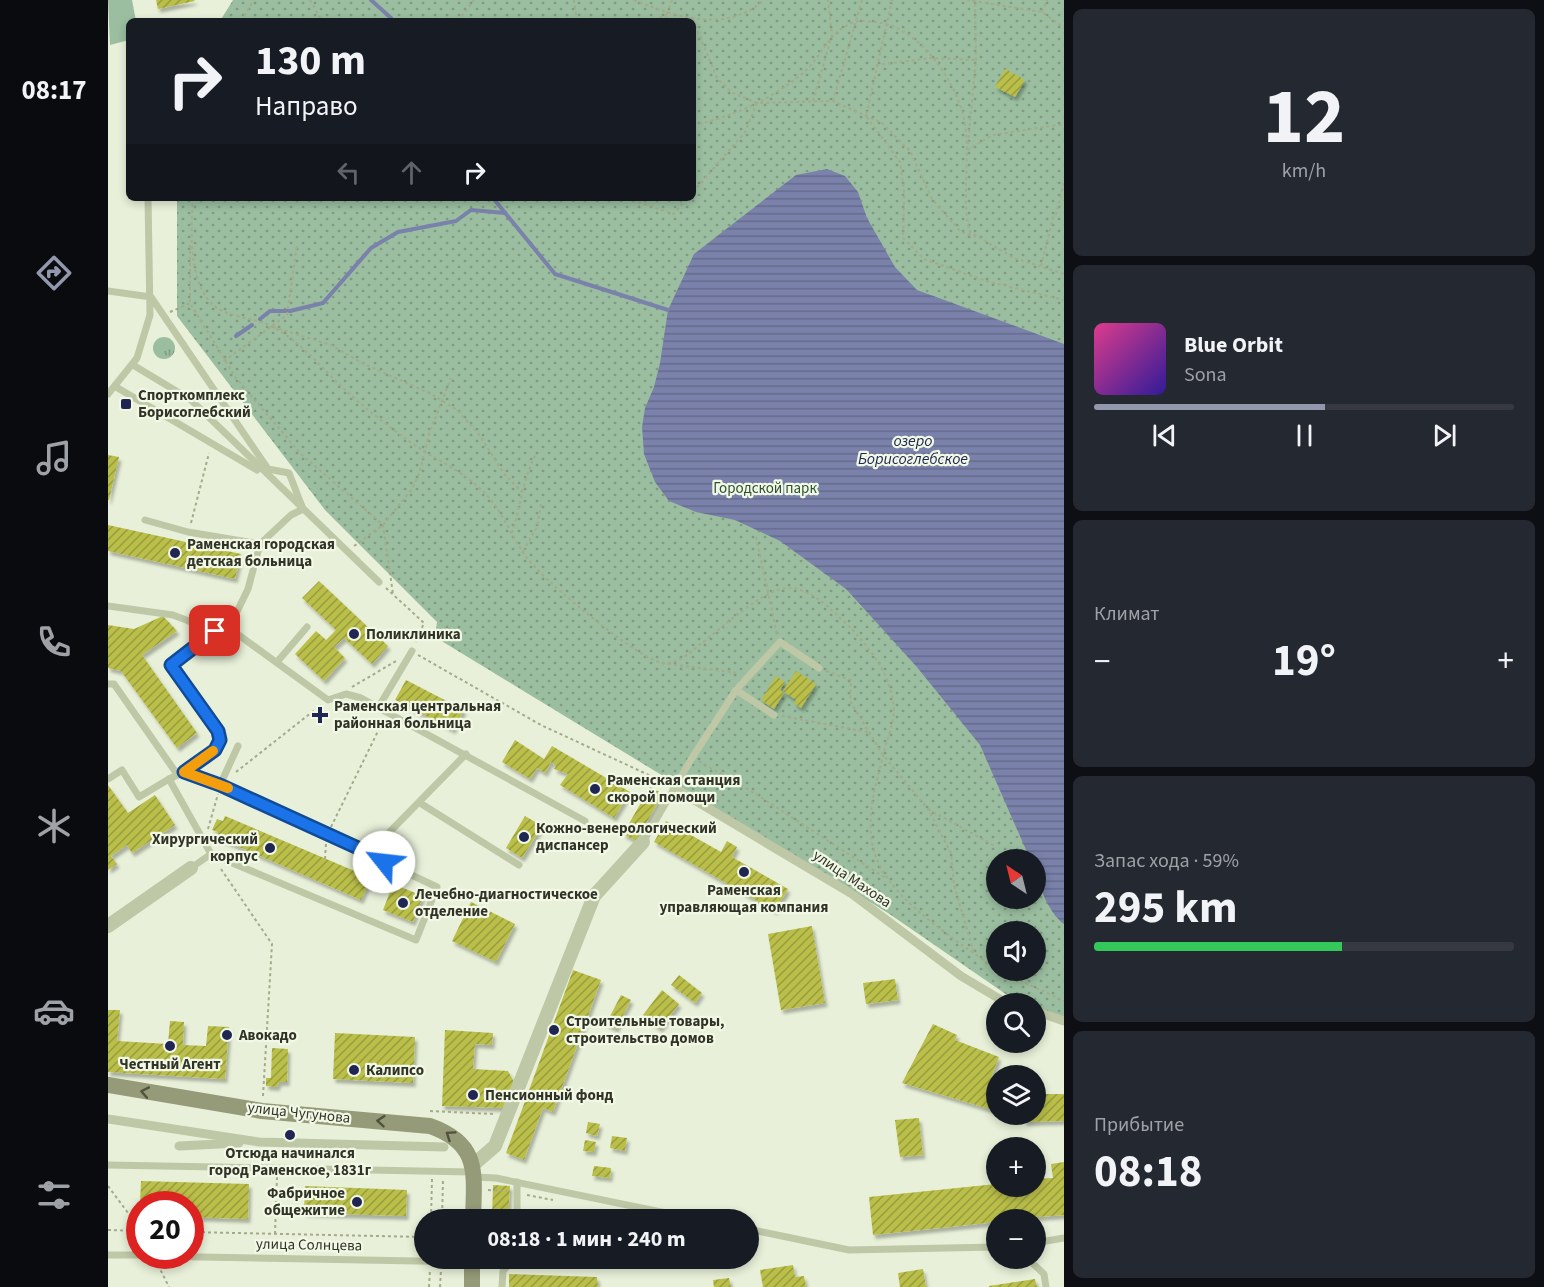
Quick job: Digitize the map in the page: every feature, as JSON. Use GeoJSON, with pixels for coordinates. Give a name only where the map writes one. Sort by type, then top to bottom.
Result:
{"type":"FeatureCollection","features":[{"type":"Feature","properties":{"kind":"main road","name":"улица Чугунова"},"geometry":{"type":"LineString","coordinates":[[108,1085],[262,1111],[430,1126],[447,1132],[468,1151],[474,1171]]}},
{"type":"Feature","properties":{"kind":"main road"},"geometry":{"type":"LineString","coordinates":[[473,1209],[474,1171]]}},
{"type":"Feature","properties":{"kind":"main road"},"geometry":{"type":"LineString","coordinates":[[472,1269],[472,1287]]}},
{"type":"Feature","properties":{"kind":"street","name":"улица Махова"},"geometry":{"type":"LineString","coordinates":[[674,788],[852,894],[952,970],[990,993]]}},
{"type":"Feature","properties":{"kind":"street"},"geometry":{"type":"LineString","coordinates":[[474,1171],[495,1146],[594,896],[643,842]]}},
{"type":"Feature","properties":{"kind":"street"},"geometry":{"type":"LineString","coordinates":[[108,926],[191,868]]}},
{"type":"Feature","properties":{"kind":"street"},"geometry":{"type":"LineString","coordinates":[[1046,1015],[1064,1021]]}},
{"type":"Feature","properties":{"kind":"street"},"geometry":{"type":"LineString","coordinates":[[108,1119],[259,1142]]}},
{"type":"Feature","properties":{"kind":"street"},"geometry":{"type":"LineString","coordinates":[[179,1146],[259,1142],[444,1147]]}},
{"type":"Feature","properties":{"kind":"lane"},"geometry":{"type":"LineString","coordinates":[[108,394],[133,364],[146,334],[151,297],[148,201]]}},
{"type":"Feature","properties":{"kind":"lane"},"geometry":{"type":"LineString","coordinates":[[108,291],[151,297],[268,469],[289,473],[303,509]]}},
{"type":"Feature","properties":{"kind":"lane"},"geometry":{"type":"LineString","coordinates":[[133,364],[190,400],[379,582]]}},
{"type":"Feature","properties":{"kind":"lane"},"geometry":{"type":"LineString","coordinates":[[116,387],[212,442],[269,478]]}},
{"type":"Feature","properties":{"kind":"lane"},"geometry":{"type":"LineString","coordinates":[[229,628],[248,589],[260,544],[291,515],[303,509]]}},
{"type":"Feature","properties":{"kind":"lane"},"geometry":{"type":"LineString","coordinates":[[145,520],[188,532],[260,544]]}},
{"type":"Feature","properties":{"kind":"lane"},"geometry":{"type":"LineString","coordinates":[[108,606],[173,615],[215,631]]}},
{"type":"Feature","properties":{"kind":"lane"},"geometry":{"type":"LineString","coordinates":[[278,662],[308,627]]}},
{"type":"Feature","properties":{"kind":"lane"},"geometry":{"type":"LineString","coordinates":[[108,779],[122,770],[139,797],[215,750],[220,740],[218,731],[171,665],[215,631],[229,628],[328,700],[346,693],[387,712],[585,821]]}},
{"type":"Feature","properties":{"kind":"lane"},"geometry":{"type":"LineString","coordinates":[[643,842],[692,758],[736,690],[780,642],[819,668]]}},
{"type":"Feature","properties":{"kind":"lane"},"geometry":{"type":"LineString","coordinates":[[378,708],[412,651]]}},
{"type":"Feature","properties":{"kind":"lane"},"geometry":{"type":"LineString","coordinates":[[108,684],[114,684],[180,773],[220,785],[328,833],[436,886],[416,940],[211,854],[168,779]]}},
{"type":"Feature","properties":{"kind":"lane"},"geometry":{"type":"LineString","coordinates":[[736,690],[774,715]]}},
{"type":"Feature","properties":{"kind":"lane"},"geometry":{"type":"LineString","coordinates":[[220,785],[238,746]]}},
{"type":"Feature","properties":{"kind":"lane"},"geometry":{"type":"LineString","coordinates":[[369,853],[466,754]]}},
{"type":"Feature","properties":{"kind":"lane"},"geometry":{"type":"LineString","coordinates":[[420,803],[519,865]]}},
{"type":"Feature","properties":{"kind":"lane"},"geometry":{"type":"LineString","coordinates":[[191,868],[211,854]]}},
{"type":"Feature","properties":{"kind":"lane"},"geometry":{"type":"LineString","coordinates":[[108,1165],[474,1171],[647,1209]]}},
{"type":"Feature","properties":{"kind":"lane"},"geometry":{"type":"LineString","coordinates":[[517,1182],[517,1209]]}},
{"type":"Feature","properties":{"kind":"lane"},"geometry":{"type":"LineString","coordinates":[[759,1231],[849,1250],[986,1247]]}},
{"type":"Feature","properties":{"kind":"lane"},"geometry":{"type":"LineString","coordinates":[[1046,1241],[1064,1238]]}},
{"type":"Feature","properties":{"kind":"lane"},"geometry":{"type":"LineString","coordinates":[[108,1255],[126,1255]]}},
{"type":"Feature","properties":{"kind":"lane","name":"улица Солнцева"},"geometry":{"type":"LineString","coordinates":[[204,1257],[414,1261]]}},
{"type":"Feature","properties":{"kind":"lane"},"geometry":{"type":"LineString","coordinates":[[502,1287],[505,1269]]}},
{"type":"Feature","properties":{"kind":"lane"},"geometry":{"type":"LineString","coordinates":[[1039,1269],[1044,1274],[1046,1287]]}},
{"type":"Feature","properties":{"kind":"path"},"geometry":{"type":"LineString","coordinates":[[243,18],[254,0]]}},
{"type":"Feature","properties":{"kind":"path"},"geometry":{"type":"LineString","coordinates":[[310,0],[320,18]]}},
{"type":"Feature","properties":{"kind":"path"},"geometry":{"type":"LineString","coordinates":[[460,18],[474,0]]}},
{"type":"Feature","properties":{"kind":"path"},"geometry":{"type":"LineString","coordinates":[[574,0],[577,18]]}},
{"type":"Feature","properties":{"kind":"path"},"geometry":{"type":"LineString","coordinates":[[634,0],[667,14],[684,18]]}},
{"type":"Feature","properties":{"kind":"path"},"geometry":{"type":"LineString","coordinates":[[666,18],[672,0]]}},
{"type":"Feature","properties":{"kind":"path"},"geometry":{"type":"LineString","coordinates":[[696,20],[732,17],[751,11],[764,0]]}},
{"type":"Feature","properties":{"kind":"path"},"geometry":{"type":"LineString","coordinates":[[813,101],[831,35],[828,0]]}},
{"type":"Feature","properties":{"kind":"path"},"geometry":{"type":"LineString","coordinates":[[833,101],[862,0]]}},
{"type":"Feature","properties":{"kind":"path"},"geometry":{"type":"LineString","coordinates":[[892,0],[885,22],[866,116],[900,162],[904,191],[903,238],[924,259],[986,281],[1064,300]]}},
{"type":"Feature","properties":{"kind":"path"},"geometry":{"type":"LineString","coordinates":[[967,0],[1042,12],[1064,28]]}},
{"type":"Feature","properties":{"kind":"path"},"geometry":{"type":"LineString","coordinates":[[1042,12],[1047,0]]}},
{"type":"Feature","properties":{"kind":"path"},"geometry":{"type":"LineString","coordinates":[[974,1],[976,60],[967,150],[968,225],[970,231],[1014,258],[1064,274]]}},
{"type":"Feature","properties":{"kind":"path"},"geometry":{"type":"LineString","coordinates":[[660,18],[667,14]]}},
{"type":"Feature","properties":{"kind":"path"},"geometry":{"type":"LineString","coordinates":[[696,124],[722,119],[757,103],[805,72],[831,35],[856,21],[885,22],[901,29],[932,58],[954,90],[961,107],[967,150]]}},
{"type":"Feature","properties":{"kind":"path"},"geometry":{"type":"LineString","coordinates":[[696,27],[717,78],[731,92],[757,103],[833,101],[882,123],[910,151],[932,199],[961,232],[980,238]]}},
{"type":"Feature","properties":{"kind":"path"},"geometry":{"type":"LineString","coordinates":[[876,65],[932,58],[976,60]]}},
{"type":"Feature","properties":{"kind":"path"},"geometry":{"type":"LineString","coordinates":[[696,189],[745,132],[757,103]]}},
{"type":"Feature","properties":{"kind":"path"},"geometry":{"type":"LineString","coordinates":[[967,150],[993,135],[1064,124]]}},
{"type":"Feature","properties":{"kind":"path"},"geometry":{"type":"LineString","coordinates":[[1041,266],[1064,182]]}},
{"type":"Feature","properties":{"kind":"path"},"geometry":{"type":"LineString","coordinates":[[193,201],[190,235],[190,303],[224,361],[301,454],[383,525],[393,594]]}},
{"type":"Feature","properties":{"kind":"path"},"geometry":{"type":"LineString","coordinates":[[636,201],[673,214],[685,201]]}},
{"type":"Feature","properties":{"kind":"path"},"geometry":{"type":"LineString","coordinates":[[680,201],[681,205]]}},
{"type":"Feature","properties":{"kind":"path"},"geometry":{"type":"LineString","coordinates":[[190,235],[193,260],[210,302],[229,313],[332,345],[362,363],[441,400],[457,410],[478,433],[505,475],[522,492]]}},
{"type":"Feature","properties":{"kind":"path"},"geometry":{"type":"LineString","coordinates":[[224,361],[287,315],[297,245]]}},
{"type":"Feature","properties":{"kind":"path"},"geometry":{"type":"LineString","coordinates":[[271,326],[301,345],[344,389],[427,453],[445,462],[491,500],[535,567],[615,636],[649,658],[665,664],[738,673],[746,670]]}},
{"type":"Feature","properties":{"kind":"path"},"geometry":{"type":"LineString","coordinates":[[346,551],[383,525],[412,489],[427,453],[430,431],[441,400],[452,378]]}},
{"type":"Feature","properties":{"kind":"path"},"geometry":{"type":"LineString","coordinates":[[188,532],[212,442]]}},
{"type":"Feature","properties":{"kind":"path"},"geometry":{"type":"LineString","coordinates":[[512,533],[524,478],[536,454]]}},
{"type":"Feature","properties":{"kind":"path"},"geometry":{"type":"LineString","coordinates":[[523,552],[537,527],[541,504]]}},
{"type":"Feature","properties":{"kind":"path"},"geometry":{"type":"LineString","coordinates":[[756,537],[780,642]]}},
{"type":"Feature","properties":{"kind":"path"},"geometry":{"type":"LineString","coordinates":[[204,842],[220,785],[328,700],[412,651],[424,623],[379,582]]}},
{"type":"Feature","properties":{"kind":"path"},"geometry":{"type":"LineString","coordinates":[[665,664],[684,657],[770,592],[790,587],[813,595],[860,637],[880,663],[894,713],[870,817],[878,861],[889,881]]}},
{"type":"Feature","properties":{"kind":"path"},"geometry":{"type":"LineString","coordinates":[[412,651],[541,725],[674,788]]}},
{"type":"Feature","properties":{"kind":"path"},"geometry":{"type":"LineString","coordinates":[[819,668],[851,680],[850,700],[884,755],[928,809],[951,853],[954,885],[974,953]]}},
{"type":"Feature","properties":{"kind":"path"},"geometry":{"type":"LineString","coordinates":[[325,859],[328,833],[387,712]]}},
{"type":"Feature","properties":{"kind":"path"},"geometry":{"type":"LineString","coordinates":[[774,715],[870,732]]}},
{"type":"Feature","properties":{"kind":"path"},"geometry":{"type":"LineString","coordinates":[[692,758],[756,794],[889,881],[915,908],[986,962]]}},
{"type":"Feature","properties":{"kind":"path"},"geometry":{"type":"LineString","coordinates":[[928,809],[995,846]]}},
{"type":"Feature","properties":{"kind":"path"},"geometry":{"type":"LineString","coordinates":[[211,854],[272,944],[263,1096],[270,1097]]}},
{"type":"Feature","properties":{"kind":"path"},"geometry":{"type":"LineString","coordinates":[[1020,981],[1064,1002]]}},
{"type":"Feature","properties":{"kind":"path"},"geometry":{"type":"LineString","coordinates":[[420,1110],[508,1115]]}},
{"type":"Feature","properties":{"kind":"path"},"geometry":{"type":"LineString","coordinates":[[276,1234],[277,1168]]}},
{"type":"Feature","properties":{"kind":"path"},"geometry":{"type":"LineString","coordinates":[[431,1209],[432,1172]]}},
{"type":"Feature","properties":{"kind":"path"},"geometry":{"type":"LineString","coordinates":[[442,1209],[443,1172]]}},
{"type":"Feature","properties":{"kind":"path"},"geometry":{"type":"LineString","coordinates":[[108,1186],[126,1211]]}},
{"type":"Feature","properties":{"kind":"path"},"geometry":{"type":"LineString","coordinates":[[108,1230],[126,1230]]}},
{"type":"Feature","properties":{"kind":"path"},"geometry":{"type":"LineString","coordinates":[[204,1232],[414,1237]]}},
{"type":"Feature","properties":{"kind":"path"},"geometry":{"type":"LineString","coordinates":[[160,1269],[169,1287]]}},
{"type":"Feature","properties":{"kind":"path"},"geometry":{"type":"LineString","coordinates":[[429,1287],[430,1269]]}},
{"type":"Feature","properties":{"kind":"path"},"geometry":{"type":"LineString","coordinates":[[440,1287],[441,1269]]}},
{"type":"Feature","properties":{"kind":"green space"},"geometry":{"type":"Polygon","coordinates":[[[108,0],[132,0],[135,18],[126,18],[126,41],[110,45],[108,0]]]}},
{"type":"Feature","properties":{"kind":"green space","name":"Городской парк"},"geometry":{"type":"Polygon","coordinates":[[[233,0],[1064,0],[1064,1022],[1046,1013],[1046,993],[1004,993],[987,981],[1046,981],[1046,921],[986,921],[986,980],[888,913],[435,637],[437,622],[325,510],[177,316],[177,201],[696,201],[696,18],[222,18],[233,0]]]}},
{"type":"Feature","properties":{"kind":"green space"},"geometry":{"type":"Polygon","coordinates":[[[164,337],[172,340],[175,348],[172,356],[164,359],[156,356],[153,348],[156,340],[164,337]]]}},
{"type":"Feature","properties":{"kind":"water","name":"озеро Борисоглебское"},"geometry":{"type":"Polygon","coordinates":[[[827,169],[845,176],[858,192],[867,218],[895,267],[917,290],[1064,344],[1064,924],[1058,919],[1046,900],[1046,849],[1026,849],[980,745],[916,666],[846,589],[780,541],[735,520],[696,512],[669,501],[655,482],[644,454],[642,427],[645,408],[654,387],[660,363],[668,310],[694,254],[796,175],[827,169]]]}},
{"type":"Feature","properties":{"kind":"building"},"geometry":{"type":"Polygon","coordinates":[[[156,0],[194,0],[195,1],[158,9],[156,0]]]}},
{"type":"Feature","properties":{"kind":"building"},"geometry":{"type":"Polygon","coordinates":[[[1005,69],[1025,80],[1015,97],[995,87],[1005,69]]]}},
{"type":"Feature","properties":{"kind":"building"},"geometry":{"type":"Polygon","coordinates":[[[108,455],[119,457],[109,500],[108,500],[108,455]]]}},
{"type":"Feature","properties":{"kind":"building","name":"Раменская городская детская больница"},"geometry":{"type":"Polygon","coordinates":[[[108,525],[241,554],[235,579],[108,551],[108,525]]]}},
{"type":"Feature","properties":{"kind":"building","name":"Поликлиника"},"geometry":{"type":"Polygon","coordinates":[[[319,581],[388,646],[372,664],[344,638],[334,647],[345,658],[324,681],[295,654],[316,631],[326,640],[336,630],[302,598],[319,581]]]}},
{"type":"Feature","properties":{"kind":"building"},"geometry":{"type":"Polygon","coordinates":[[[163,616],[177,631],[142,655],[197,733],[177,748],[121,671],[108,668],[108,625],[134,629],[163,616]]]}},
{"type":"Feature","properties":{"kind":"building"},"geometry":{"type":"Polygon","coordinates":[[[796,671],[816,684],[801,708],[794,703],[796,700],[783,691],[796,671]]]}},
{"type":"Feature","properties":{"kind":"building"},"geometry":{"type":"Polygon","coordinates":[[[776,676],[785,682],[780,690],[784,693],[774,709],[761,700],[776,676]]]}},
{"type":"Feature","properties":{"kind":"building"},"geometry":{"type":"Polygon","coordinates":[[[406,680],[464,710],[453,730],[395,700],[406,680]]]}},
{"type":"Feature","properties":{"kind":"building"},"geometry":{"type":"Polygon","coordinates":[[[515,740],[544,759],[552,746],[630,792],[614,818],[560,785],[568,774],[554,769],[556,766],[551,762],[545,773],[537,768],[530,779],[502,762],[515,740]]]}},
{"type":"Feature","properties":{"kind":"building"},"geometry":{"type":"Polygon","coordinates":[[[108,785],[128,813],[155,795],[175,825],[132,853],[127,845],[111,856],[117,864],[108,870],[108,785]]]}},
{"type":"Feature","properties":{"kind":"building"},"geometry":{"type":"Polygon","coordinates":[[[650,787],[663,794],[636,841],[623,834],[650,787]]]}},
{"type":"Feature","properties":{"kind":"building","name":"Хирургический корпус"},"geometry":{"type":"Polygon","coordinates":[[[225,816],[371,878],[361,900],[216,837],[218,832],[212,830],[217,819],[223,821],[225,816]]]}},
{"type":"Feature","properties":{"kind":"building","name":"Кожно-венерологический диспансер"},"geometry":{"type":"Polygon","coordinates":[[[525,816],[542,826],[522,858],[506,848],[525,816]]]}},
{"type":"Feature","properties":{"kind":"building"},"geometry":{"type":"Polygon","coordinates":[[[666,821],[721,852],[727,841],[737,847],[732,857],[788,889],[775,911],[654,842],[666,821]]]}},
{"type":"Feature","properties":{"kind":"building","name":"Лечебно-диагностическое отделение"},"geometry":{"type":"Polygon","coordinates":[[[393,884],[423,896],[413,922],[383,910],[393,884]]]}},
{"type":"Feature","properties":{"kind":"building"},"geometry":{"type":"Polygon","coordinates":[[[471,902],[515,924],[496,962],[452,941],[471,902]]]}},
{"type":"Feature","properties":{"kind":"building"},"geometry":{"type":"Polygon","coordinates":[[[812,926],[825,1003],[781,1010],[768,934],[812,926]]]}},
{"type":"Feature","properties":{"kind":"building"},"geometry":{"type":"Polygon","coordinates":[[[573,970],[601,980],[553,1112],[543,1108],[524,1160],[506,1153],[573,970]]]}},
{"type":"Feature","properties":{"kind":"building"},"geometry":{"type":"Polygon","coordinates":[[[679,975],[702,993],[695,1003],[671,985],[679,975]]]}},
{"type":"Feature","properties":{"kind":"building"},"geometry":{"type":"Polygon","coordinates":[[[895,979],[898,1000],[866,1004],[863,983],[895,979]]]}},
{"type":"Feature","properties":{"kind":"building"},"geometry":{"type":"Polygon","coordinates":[[[662,990],[679,1004],[660,1029],[643,1015],[662,990]]]}},
{"type":"Feature","properties":{"kind":"building"},"geometry":{"type":"Polygon","coordinates":[[[621,995],[631,1000],[616,1029],[606,1024],[621,995]]]}},
{"type":"Feature","properties":{"kind":"building"},"geometry":{"type":"Polygon","coordinates":[[[108,1010],[120,1010],[117,1041],[168,1044],[170,1021],[184,1022],[183,1045],[206,1046],[208,1026],[229,1027],[225,1079],[108,1072],[108,1010]]]}},
{"type":"Feature","properties":{"kind":"building"},"geometry":{"type":"Polygon","coordinates":[[[933,1024],[957,1035],[955,1040],[999,1057],[996,1065],[986,1065],[986,1108],[902,1083],[933,1024]]]}},
{"type":"Feature","properties":{"kind":"building"},"geometry":{"type":"Polygon","coordinates":[[[445,1030],[493,1033],[492,1045],[475,1044],[473,1069],[508,1071],[515,1084],[507,1108],[442,1106],[445,1030]]]}},
{"type":"Feature","properties":{"kind":"building"},"geometry":{"type":"Polygon","coordinates":[[[335,1033],[415,1037],[413,1083],[333,1079],[335,1033]]]}},
{"type":"Feature","properties":{"kind":"building"},"geometry":{"type":"Polygon","coordinates":[[[272,1048],[288,1049],[287,1082],[279,1082],[277,1087],[266,1086],[266,1078],[271,1078],[272,1048]]]}},
{"type":"Feature","properties":{"kind":"building"},"geometry":{"type":"Polygon","coordinates":[[[1046,1094],[1064,1094],[1064,1121],[1046,1121],[1046,1094]]]}},
{"type":"Feature","properties":{"kind":"building"},"geometry":{"type":"Polygon","coordinates":[[[919,1118],[923,1155],[900,1157],[895,1120],[919,1118]]]}},
{"type":"Feature","properties":{"kind":"building"},"geometry":{"type":"Polygon","coordinates":[[[588,1122],[600,1124],[597,1136],[586,1133],[588,1122]]]}},
{"type":"Feature","properties":{"kind":"building"},"geometry":{"type":"Polygon","coordinates":[[[612,1136],[627,1138],[625,1151],[610,1148],[612,1136]]]}},
{"type":"Feature","properties":{"kind":"building"},"geometry":{"type":"Polygon","coordinates":[[[585,1140],[596,1142],[594,1152],[583,1151],[585,1140]]]}},
{"type":"Feature","properties":{"kind":"building"},"geometry":{"type":"Polygon","coordinates":[[[1064,1162],[1064,1215],[1046,1216],[1046,1209],[986,1209],[986,1223],[873,1235],[869,1197],[986,1185],[986,1197],[1046,1197],[1046,1178],[1053,1178],[1051,1164],[1064,1162]]]}},
{"type":"Feature","properties":{"kind":"building"},"geometry":{"type":"Polygon","coordinates":[[[594,1166],[611,1168],[610,1178],[592,1176],[594,1166]]]}},
{"type":"Feature","properties":{"kind":"building"},"geometry":{"type":"Polygon","coordinates":[[[141,1181],[249,1184],[248,1219],[204,1217],[204,1191],[141,1191],[141,1181]]]}},
{"type":"Feature","properties":{"kind":"building"},"geometry":{"type":"Polygon","coordinates":[[[493,1185],[510,1186],[509,1209],[492,1209],[493,1185]]]}},
{"type":"Feature","properties":{"kind":"building"},"geometry":{"type":"Polygon","coordinates":[[[305,1186],[407,1190],[406,1216],[304,1213],[305,1186]]]}},
{"type":"Feature","properties":{"kind":"building"},"geometry":{"type":"Polygon","coordinates":[[[793,1265],[795,1277],[804,1276],[806,1287],[763,1287],[760,1270],[793,1265]]]}},
{"type":"Feature","properties":{"kind":"building"},"geometry":{"type":"Polygon","coordinates":[[[923,1269],[926,1287],[900,1287],[898,1273],[923,1269]]]}},
{"type":"Feature","properties":{"kind":"building"},"geometry":{"type":"Polygon","coordinates":[[[509,1274],[597,1277],[598,1287],[509,1287],[509,1274]]]}},
{"type":"Feature","properties":{"kind":"building"},"geometry":{"type":"Polygon","coordinates":[[[729,1278],[731,1287],[714,1287],[713,1280],[729,1278]]]}},
{"type":"Feature","properties":{"kind":"building"},"geometry":{"type":"Polygon","coordinates":[[[1035,1279],[1037,1287],[989,1287],[989,1286],[1035,1279]]]}},
{"type":"Feature","properties":{"kind":"waterway"},"geometry":{"type":"LineString","coordinates":[[371,0],[391,18]]}},
{"type":"Feature","properties":{"kind":"waterway"},"geometry":{"type":"LineString","coordinates":[[495,201],[555,274],[668,310]]}},
{"type":"Feature","properties":{"kind":"waterway"},"geometry":{"type":"LineString","coordinates":[[260,319],[270,311],[290,311],[323,303],[371,248],[398,232],[456,221],[471,210],[505,213]]}},
{"type":"Feature","properties":{"kind":"waterway"},"geometry":{"type":"LineString","coordinates":[[236,336],[252,325]]}},
{"type":"Feature","properties":{"kind":"slow traffic"},"geometry":{"type":"LineString","coordinates":[[213,751],[184,772],[228,788]]}},
{"type":"Feature","properties":{"kind":"place","name":"Спорткомплекс Борисоглебский"},"geometry":{"type":"Point","coordinates":[126,404]}},
{"type":"Feature","properties":{"kind":"place","name":"Раменская городская детская больница"},"geometry":{"type":"Point","coordinates":[175,553]}},
{"type":"Feature","properties":{"kind":"place","name":"Поликлиника"},"geometry":{"type":"Point","coordinates":[354,634]}},
{"type":"Feature","properties":{"kind":"place","name":"Раменская центральная районная больница"},"geometry":{"type":"Point","coordinates":[320,715]}},
{"type":"Feature","properties":{"kind":"place","name":"Раменская станция скорой помощи"},"geometry":{"type":"Point","coordinates":[595,789]}},
{"type":"Feature","properties":{"kind":"place","name":"Кожно-венерологический диспансер"},"geometry":{"type":"Point","coordinates":[524,837]}},
{"type":"Feature","properties":{"kind":"place","name":"Хирургический корпус"},"geometry":{"type":"Point","coordinates":[270,848]}},
{"type":"Feature","properties":{"kind":"place","name":"Раменская управляющая компания"},"geometry":{"type":"Point","coordinates":[744,872]}},
{"type":"Feature","properties":{"kind":"place","name":"Лечебно-диагностическое отделение"},"geometry":{"type":"Point","coordinates":[403,903]}},
{"type":"Feature","properties":{"kind":"place","name":"Строительные товары, строительство домов"},"geometry":{"type":"Point","coordinates":[554,1030]}},
{"type":"Feature","properties":{"kind":"place","name":"Авокадо"},"geometry":{"type":"Point","coordinates":[227,1035]}},
{"type":"Feature","properties":{"kind":"place","name":"Честный Агент"},"geometry":{"type":"Point","coordinates":[170,1046]}},
{"type":"Feature","properties":{"kind":"place","name":"Калипсо"},"geometry":{"type":"Point","coordinates":[354,1070]}},
{"type":"Feature","properties":{"kind":"place","name":"Пенсионный фонд"},"geometry":{"type":"Point","coordinates":[473,1095]}},
{"type":"Feature","properties":{"kind":"place","name":"Отсюда начинался город Раменское, 1831г"},"geometry":{"type":"Point","coordinates":[290,1135]}},
{"type":"Feature","properties":{"kind":"place","name":"Фабричное общежитие"},"geometry":{"type":"Point","coordinates":[357,1202]}},
{"type":"Feature","properties":{"kind":"route"},"geometry":{"type":"LineString","coordinates":[[215,631],[171,665],[218,731],[220,740],[215,750],[184,772],[242,794],[384,862]]}}]}
